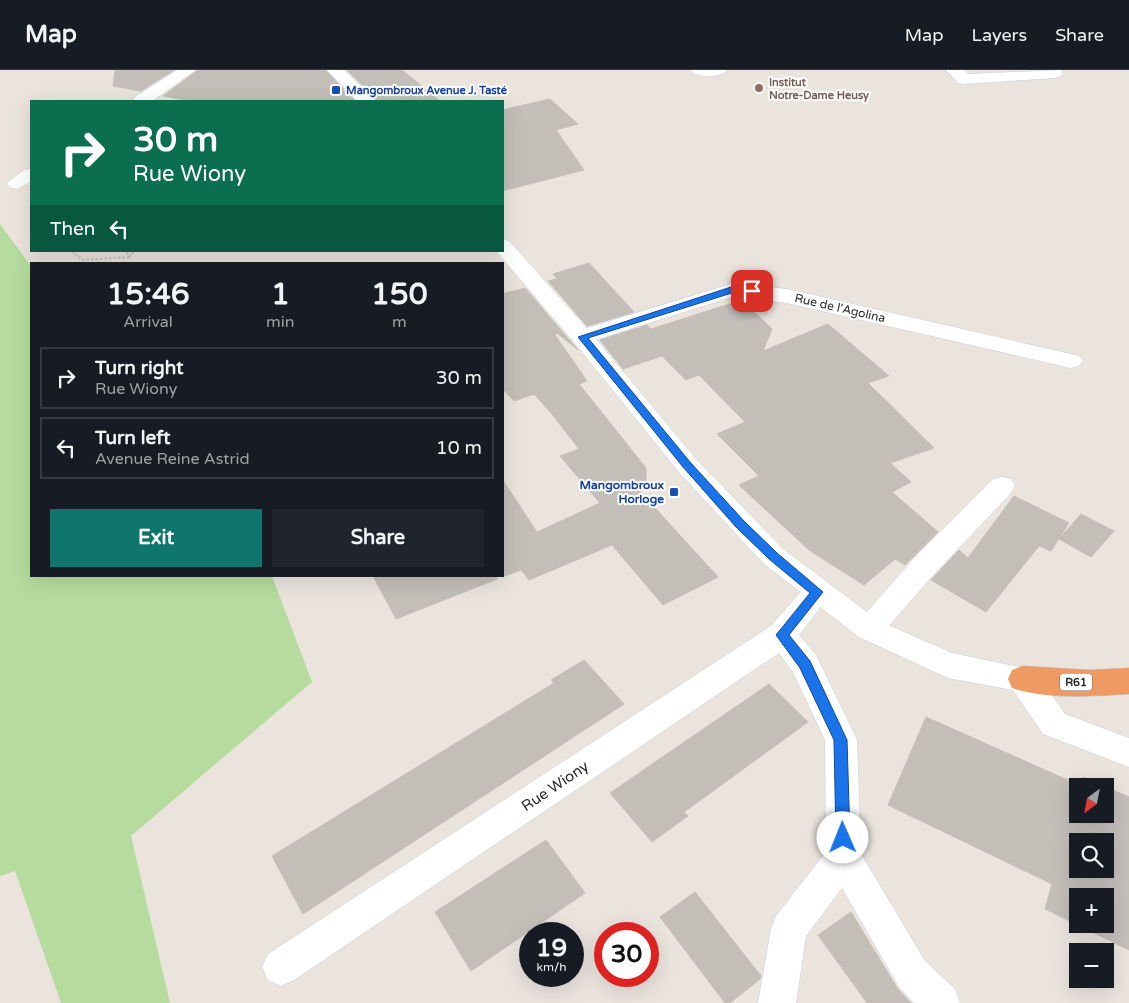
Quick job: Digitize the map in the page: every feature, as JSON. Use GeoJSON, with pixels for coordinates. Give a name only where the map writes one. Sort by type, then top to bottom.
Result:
{"type":"FeatureCollection","features":[{"type":"Feature","properties":{"kind":"highway","name":"R61"},"geometry":{"type":"LineString","coordinates":[[1023,679],[1090,682],[1129,681]]}},
{"type":"Feature","properties":{"kind":"street"},"geometry":{"type":"LineString","coordinates":[[143,100],[188,70]]}},
{"type":"Feature","properties":{"kind":"street"},"geometry":{"type":"LineString","coordinates":[[335,70],[366,100]]}},
{"type":"Feature","properties":{"kind":"street"},"geometry":{"type":"LineString","coordinates":[[699,70],[719,70]]}},
{"type":"Feature","properties":{"kind":"street"},"geometry":{"type":"LineString","coordinates":[[954,70],[964,80],[1055,73],[1053,70]]}},
{"type":"Feature","properties":{"kind":"street"},"geometry":{"type":"LineString","coordinates":[[504,247],[582,337],[687,465],[740,524],[773,556],[869,629],[948,665],[1023,679],[1054,724],[1129,753]]}},
{"type":"Feature","properties":{"kind":"street","name":"Rue de l'Agolina"},"geometry":{"type":"LineString","coordinates":[[582,337],[734,289],[788,296],[1071,362]]}},
{"type":"Feature","properties":{"kind":"street"},"geometry":{"type":"LineString","coordinates":[[869,629],[926,564],[1002,486]]}},
{"type":"Feature","properties":{"kind":"street","name":"Rue Wiony"},"geometry":{"type":"LineString","coordinates":[[281,967],[782,635],[818,592]]}},
{"type":"Feature","properties":{"kind":"street"},"geometry":{"type":"LineString","coordinates":[[782,635],[805,664],[841,740],[844,857],[912,974],[941,1003]]}},
{"type":"Feature","properties":{"kind":"street"},"geometry":{"type":"LineString","coordinates":[[777,1003],[789,929],[844,857]]}},
{"type":"Feature","properties":{"kind":"path"},"geometry":{"type":"LineString","coordinates":[[73,252],[82,260],[129,257],[133,252]]}},
{"type":"Feature","properties":{"kind":"path"},"geometry":{"type":"LineString","coordinates":[[126,252],[129,257]]}},
{"type":"Feature","properties":{"kind":"green space"},"geometry":{"type":"Polygon","coordinates":[[[0,224],[30,265],[30,577],[272,577],[312,682],[131,836],[170,1003],[61,1003],[15,871],[0,876],[0,224]]]}},
{"type":"Feature","properties":{"kind":"building"},"geometry":{"type":"Polygon","coordinates":[[[115,70],[174,70],[141,91],[113,86],[115,70]]]}},
{"type":"Feature","properties":{"kind":"building"},"geometry":{"type":"Polygon","coordinates":[[[198,70],[325,70],[354,100],[185,100],[163,96],[198,70]]]}},
{"type":"Feature","properties":{"kind":"building"},"geometry":{"type":"Polygon","coordinates":[[[347,70],[402,70],[439,100],[377,100],[347,70]]]}},
{"type":"Feature","properties":{"kind":"building"},"geometry":{"type":"Polygon","coordinates":[[[550,99],[578,124],[556,130],[584,170],[504,190],[504,110],[550,99]]]}},
{"type":"Feature","properties":{"kind":"building"},"geometry":{"type":"Polygon","coordinates":[[[589,263],[634,312],[587,326],[548,281],[557,279],[553,274],[589,263]]]}},
{"type":"Feature","properties":{"kind":"building"},"geometry":{"type":"Polygon","coordinates":[[[525,288],[578,350],[557,333],[555,335],[587,381],[579,384],[646,468],[646,484],[636,487],[718,577],[663,605],[612,545],[529,580],[521,570],[504,576],[504,482],[537,532],[600,503],[560,456],[579,449],[552,414],[534,394],[514,401],[504,390],[504,293],[525,288]]]}},
{"type":"Feature","properties":{"kind":"building"},"geometry":{"type":"Polygon","coordinates":[[[742,300],[772,329],[763,351],[828,324],[889,376],[868,383],[934,448],[890,463],[911,482],[892,492],[938,532],[905,565],[895,559],[864,585],[809,550],[739,485],[759,476],[717,434],[745,422],[699,375],[686,380],[662,356],[623,369],[600,340],[647,325],[651,329],[742,300]]]}},
{"type":"Feature","properties":{"kind":"building"},"geometry":{"type":"Polygon","coordinates":[[[1014,496],[1069,523],[1051,551],[1039,546],[986,612],[931,580],[959,550],[968,558],[1014,496]]]}},
{"type":"Feature","properties":{"kind":"building"},"geometry":{"type":"Polygon","coordinates":[[[1081,514],[1114,531],[1091,557],[1059,539],[1081,514]]]}},
{"type":"Feature","properties":{"kind":"building"},"geometry":{"type":"Polygon","coordinates":[[[374,577],[497,577],[497,579],[396,619],[374,577]]]}},
{"type":"Feature","properties":{"kind":"building"},"geometry":{"type":"Polygon","coordinates":[[[584,660],[624,704],[303,914],[272,856],[554,683],[551,680],[584,660]]]}},
{"type":"Feature","properties":{"kind":"building"},"geometry":{"type":"Polygon","coordinates":[[[769,684],[808,722],[684,812],[688,816],[652,842],[610,793],[769,684]]]}},
{"type":"Feature","properties":{"kind":"building"},"geometry":{"type":"Polygon","coordinates":[[[926,717],[1069,781],[1069,823],[1114,823],[1114,791],[1129,797],[1129,950],[1094,933],[1114,933],[1114,888],[1069,888],[1069,921],[1045,909],[1052,884],[888,805],[926,717]]]}},
{"type":"Feature","properties":{"kind":"building"},"geometry":{"type":"Polygon","coordinates":[[[546,840],[585,893],[543,922],[519,922],[519,938],[471,971],[435,912],[546,840]]]}},
{"type":"Feature","properties":{"kind":"building"},"geometry":{"type":"Polygon","coordinates":[[[695,892],[761,976],[760,979],[730,1003],[725,1003],[660,917],[695,892]]]}},
{"type":"Feature","properties":{"kind":"building"},"geometry":{"type":"Polygon","coordinates":[[[851,912],[897,988],[911,1003],[867,1003],[818,935],[851,912]]]}},
{"type":"Feature","properties":{"kind":"place","name":"Institut Notre-Dame Heusy"},"geometry":{"type":"Point","coordinates":[759,88]}},
{"type":"Feature","properties":{"kind":"place","name":"Mangombroux Avenue J. Tasté"},"geometry":{"type":"Point","coordinates":[336,90]}},
{"type":"Feature","properties":{"kind":"place","name":"Mangombroux Horloge"},"geometry":{"type":"Point","coordinates":[674,492]}},
{"type":"Feature","properties":{"kind":"route"},"geometry":{"type":"LineString","coordinates":[[752,291],[734,289],[673,310],[582,337],[687,465],[740,524],[773,556],[818,592],[782,635],[805,664],[841,740],[843,838]]}}]}
